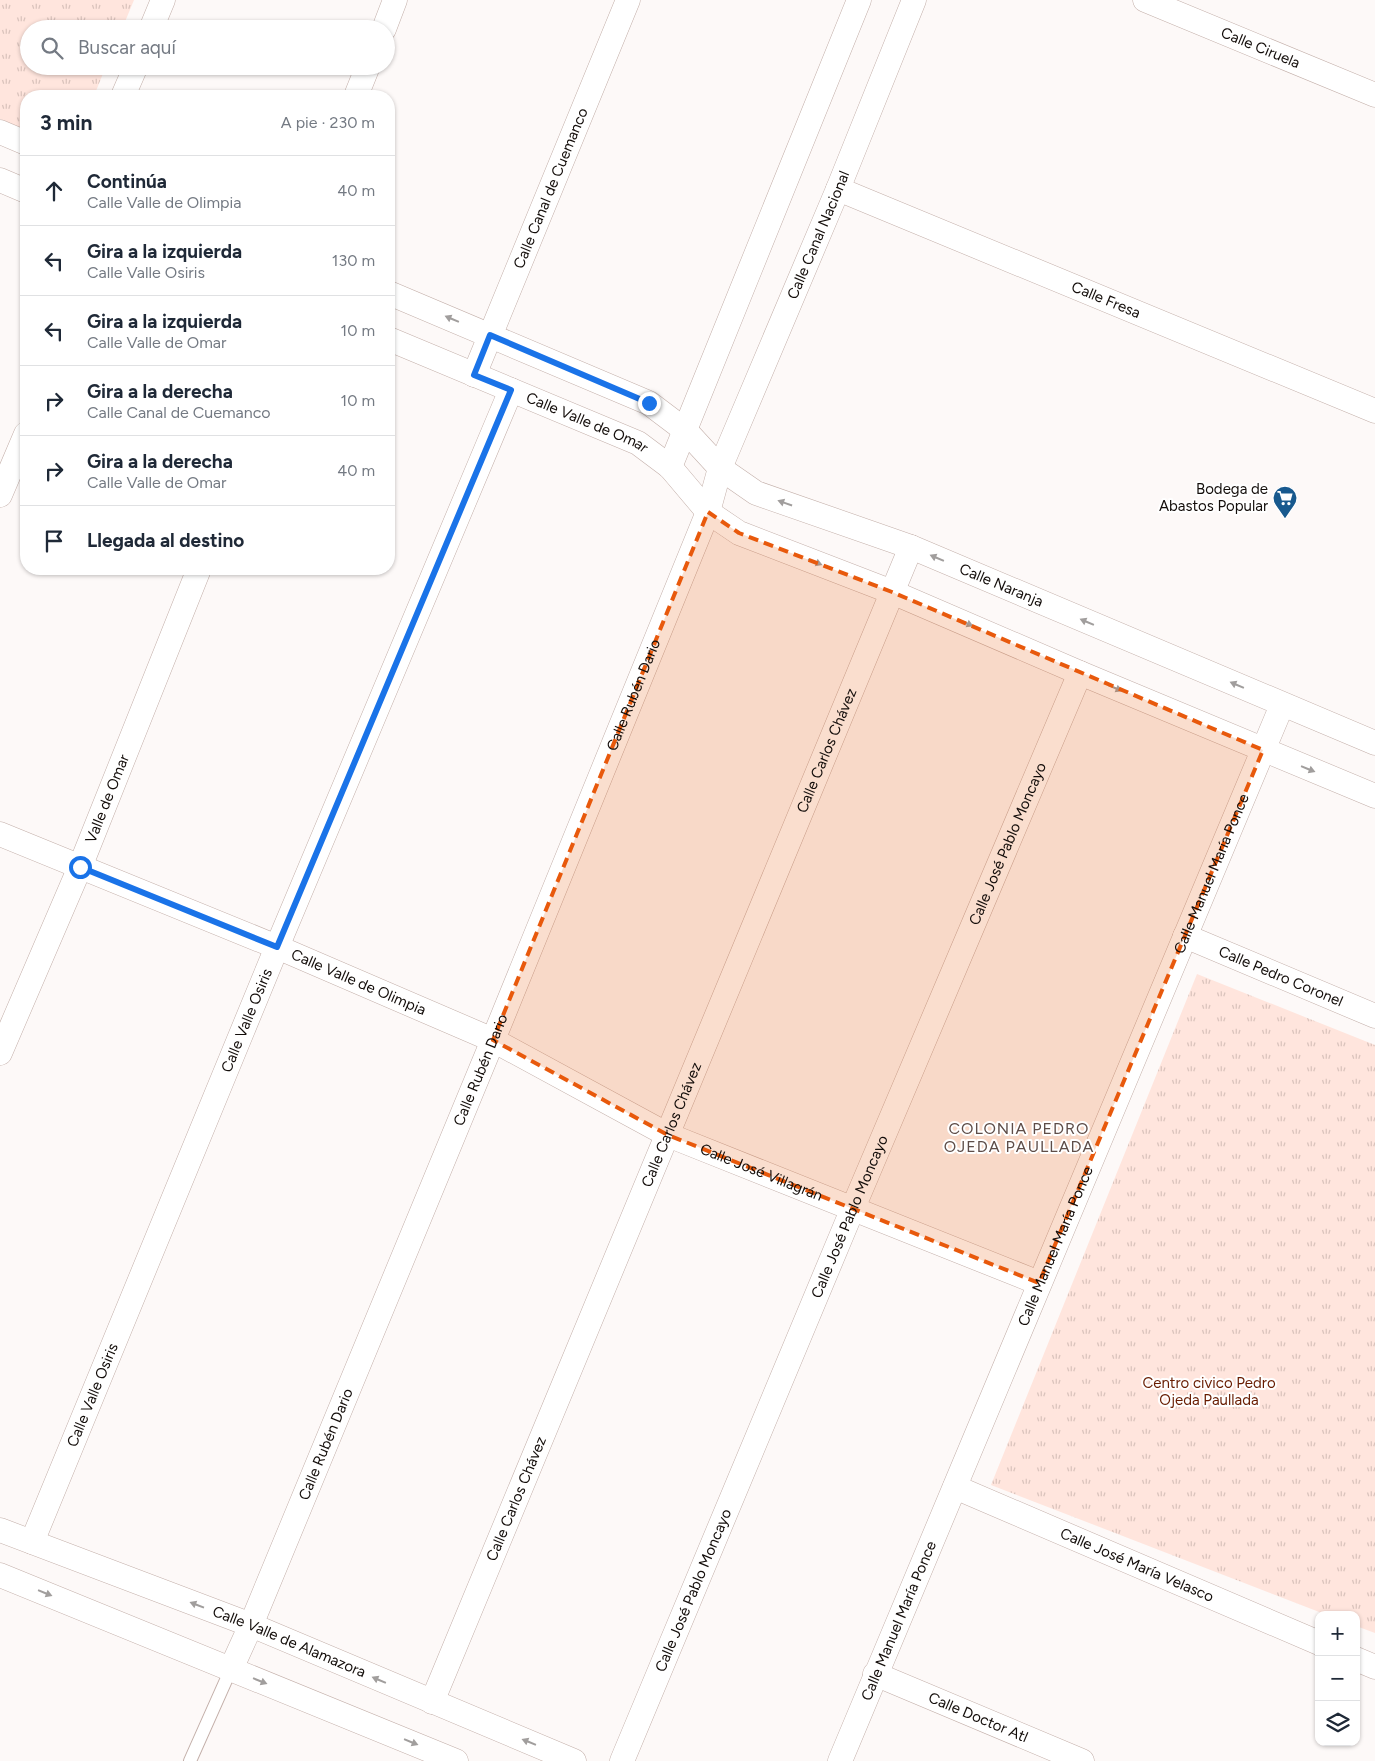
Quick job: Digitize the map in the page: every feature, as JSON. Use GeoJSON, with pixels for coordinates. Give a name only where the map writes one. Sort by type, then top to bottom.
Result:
{"type":"FeatureCollection","features":[{"type":"Feature","properties":{"kind":"street"},"geometry":{"type":"LineString","coordinates":[[155,20],[163,0]]}},
{"type":"Feature","properties":{"kind":"street"},"geometry":{"type":"LineString","coordinates":[[387,20],[395,0]]}},
{"type":"Feature","properties":{"kind":"street","name":"Calle Canal de Cuemanco"},"geometry":{"type":"LineString","coordinates":[[474,375],[628,0]]}},
{"type":"Feature","properties":{"kind":"street"},"geometry":{"type":"LineString","coordinates":[[670,467],[859,0]]}},
{"type":"Feature","properties":{"kind":"street","name":"Calle Canal Nacional"},"geometry":{"type":"LineString","coordinates":[[720,468],[838,189],[914,0]]}},
{"type":"Feature","properties":{"kind":"street","name":"Calle Ciruela"},"geometry":{"type":"LineString","coordinates":[[1145,0],[1375,95]]}},
{"type":"Feature","properties":{"kind":"street"},"geometry":{"type":"LineString","coordinates":[[126,90],[132,75]]}},
{"type":"Feature","properties":{"kind":"street"},"geometry":{"type":"LineString","coordinates":[[358,90],[364,75]]}},
{"type":"Feature","properties":{"kind":"street"},"geometry":{"type":"LineString","coordinates":[[0,132],[20,140]]}},
{"type":"Feature","properties":{"kind":"street"},"geometry":{"type":"LineString","coordinates":[[0,180],[20,188]]}},
{"type":"Feature","properties":{"kind":"street","name":"Calle Fresa"},"geometry":{"type":"LineString","coordinates":[[838,189],[1375,411]]}},
{"type":"Feature","properties":{"kind":"street"},"geometry":{"type":"LineString","coordinates":[[395,295],[649,403],[686,431],[720,468]]}},
{"type":"Feature","properties":{"kind":"street","name":"Calle Valle de Omar"},"geometry":{"type":"LineString","coordinates":[[395,342],[638,443],[670,467],[708,512]]}},
{"type":"Feature","properties":{"kind":"street","name":"Calle Valle Osiris"},"geometry":{"type":"LineString","coordinates":[[32,1542],[277,947],[511,390]]}},
{"type":"Feature","properties":{"kind":"street"},"geometry":{"type":"LineString","coordinates":[[0,495],[20,448]]}},
{"type":"Feature","properties":{"kind":"street","name":"Calle Rubén Dario"},"geometry":{"type":"LineString","coordinates":[[231,1670],[493,1040],[708,512],[720,468]]}},
{"type":"Feature","properties":{"kind":"street","name":"Calle Naranja"},"geometry":{"type":"LineString","coordinates":[[720,468],[756,493],[911,547],[1375,743]]}},
{"type":"Feature","properties":{"kind":"street"},"geometry":{"type":"LineString","coordinates":[[708,512],[739,533],[892,592],[1375,796]]}},
{"type":"Feature","properties":{"kind":"street","name":"Calle Carlos Chávez"},"geometry":{"type":"LineString","coordinates":[[432,1702],[911,547]]}},
{"type":"Feature","properties":{"kind":"street","name":"Valle de Omar"},"geometry":{"type":"LineString","coordinates":[[0,1053],[80,867],[197,575]]}},
{"type":"Feature","properties":{"kind":"street","name":"Calle José Pablo Moncayo"},"geometry":{"type":"LineString","coordinates":[[622,1761],[853,1208],[1080,673]]}},
{"type":"Feature","properties":{"kind":"street","name":"Calle Manuel María Ponce"},"geometry":{"type":"LineString","coordinates":[[840,1761],[1282,704]]}},
{"type":"Feature","properties":{"kind":"street","name":"Calle Valle de Olimpia"},"geometry":{"type":"LineString","coordinates":[[0,834],[277,947],[493,1040]]}},
{"type":"Feature","properties":{"kind":"street","name":"Calle Pedro Coronel"},"geometry":{"type":"LineString","coordinates":[[1185,936],[1375,1016]]}},
{"type":"Feature","properties":{"kind":"street","name":"Calle José Villagrán"},"geometry":{"type":"LineString","coordinates":[[493,1040],[668,1135],[1039,1283]]}},
{"type":"Feature","properties":{"kind":"street","name":"Calle José María Velasco"},"geometry":{"type":"LineString","coordinates":[[955,1487],[1315,1641]]}},
{"type":"Feature","properties":{"kind":"street","name":"Calle Valle de Alamazora"},"geometry":{"type":"LineString","coordinates":[[0,1530],[251,1625],[574,1761]]}},
{"type":"Feature","properties":{"kind":"street"},"geometry":{"type":"LineString","coordinates":[[0,1575],[456,1761]]}},
{"type":"Feature","properties":{"kind":"street"},"geometry":{"type":"LineString","coordinates":[[1360,1661],[1375,1667]]}},
{"type":"Feature","properties":{"kind":"street","name":"Calle Doctor Atl"},"geometry":{"type":"LineString","coordinates":[[876,1674],[1082,1761]]}},
{"type":"Feature","properties":{"kind":"lane"},"geometry":{"type":"LineString","coordinates":[[190,1761],[231,1670]]}},
{"type":"Feature","properties":{"kind":"highlighted area"},"geometry":{"type":"Polygon","coordinates":[[[708,512],[739,533],[892,592],[1263,750],[1039,1283],[668,1135],[493,1040],[708,512]]]}},
{"type":"Feature","properties":{"kind":"green space"},"geometry":{"type":"Polygon","coordinates":[[[0,0],[134,0],[126,20],[20,20],[20,75],[102,75],[96,90],[20,90],[20,127],[0,119],[0,0]]]}},
{"type":"Feature","properties":{"kind":"green space","name":"Centro civico Pedro Ojeda Paullada"},"geometry":{"type":"Polygon","coordinates":[[[1197,974],[1375,1045],[1375,1633],[1360,1627],[1360,1611],[1317,1611],[991,1485],[1197,974]]]}},
{"type":"Feature","properties":{"kind":"place","name":"Bodega de Abastos Popular"},"geometry":{"type":"Point","coordinates":[1285,519]}},
{"type":"Feature","properties":{"kind":"district","name":"COLONIA PEDRO OJEDA PAULLADA"},"geometry":{"type":"Point","coordinates":[1019,1137]}},
{"type":"Feature","properties":{"kind":"route"},"geometry":{"type":"LineString","coordinates":[[80,867],[277,947],[511,390],[474,375],[490,335],[649,403]]}}]}
